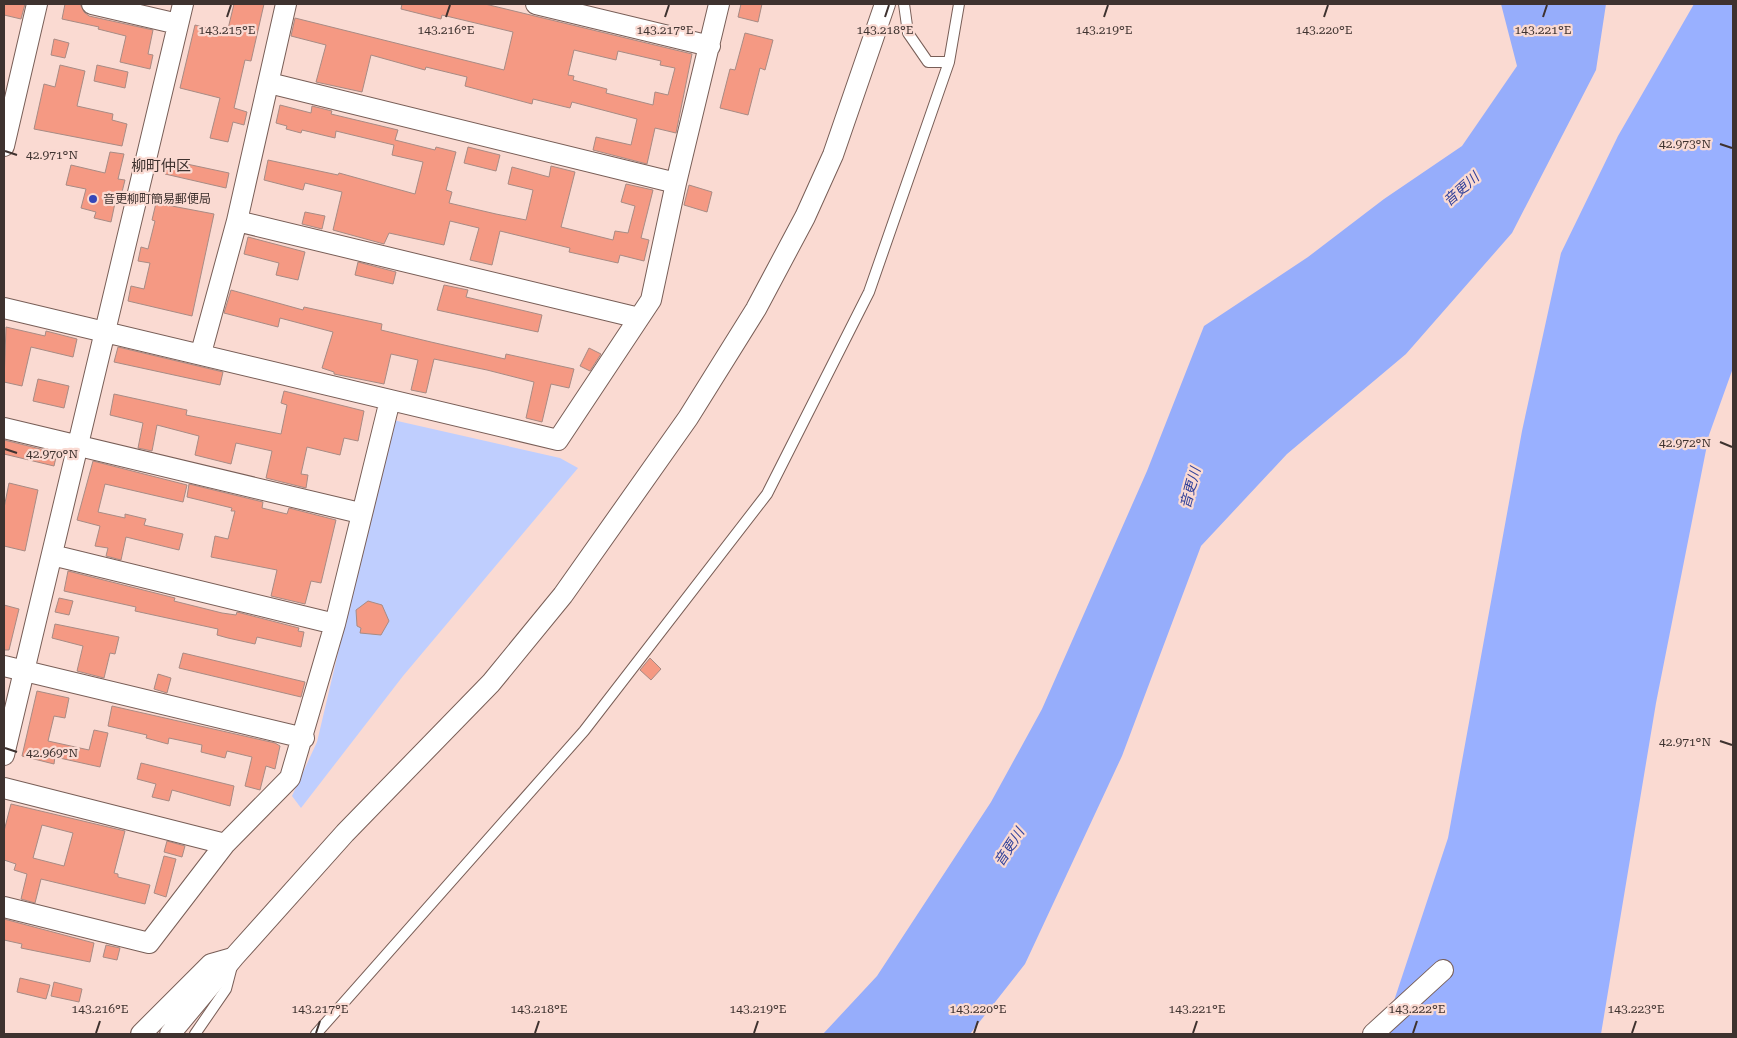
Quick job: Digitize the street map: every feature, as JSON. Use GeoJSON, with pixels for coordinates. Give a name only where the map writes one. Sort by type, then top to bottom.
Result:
{"type":"FeatureCollection","features":[{"type":"Feature","properties":{"kind":"street"},"geometry":{"type":"LineString","coordinates":[[4,146],[37,4]]}},
{"type":"Feature","properties":{"kind":"street"},"geometry":{"type":"LineString","coordinates":[[92,4],[178,24]]}},
{"type":"Feature","properties":{"kind":"street"},"geometry":{"type":"LineString","coordinates":[[4,755],[13,669],[52,555],[183,4]]}},
{"type":"Feature","properties":{"kind":"street"},"geometry":{"type":"LineString","coordinates":[[201,353],[238,221],[286,4]]}},
{"type":"Feature","properties":{"kind":"street"},"geometry":{"type":"LineString","coordinates":[[536,4],[710,46]]}},
{"type":"Feature","properties":{"kind":"street"},"geometry":{"type":"LineString","coordinates":[[4,308],[201,353],[558,440],[651,300],[676,183],[719,4]]}},
{"type":"Feature","properties":{"kind":"street"},"geometry":{"type":"LineString","coordinates":[[170,1034],[234,957],[345,833],[491,683],[563,595],[688,418],[756,308],[805,217],[833,155],[884,4]]}},
{"type":"Feature","properties":{"kind":"street"},"geometry":{"type":"LineString","coordinates":[[269,83],[676,183]]}},
{"type":"Feature","properties":{"kind":"street"},"geometry":{"type":"LineString","coordinates":[[238,221],[639,318]]}},
{"type":"Feature","properties":{"kind":"street"},"geometry":{"type":"LineString","coordinates":[[4,907],[149,943],[225,844],[290,778],[304,738],[335,624],[360,513],[390,400]]}},
{"type":"Feature","properties":{"kind":"street"},"geometry":{"type":"LineString","coordinates":[[4,428],[360,513]]}},
{"type":"Feature","properties":{"kind":"street"},"geometry":{"type":"LineString","coordinates":[[52,555],[335,624]]}},
{"type":"Feature","properties":{"kind":"street"},"geometry":{"type":"LineString","coordinates":[[13,669],[304,738]]}},
{"type":"Feature","properties":{"kind":"street"},"geometry":{"type":"LineString","coordinates":[[4,788],[225,844]]}},
{"type":"Feature","properties":{"kind":"street"},"geometry":{"type":"LineString","coordinates":[[141,1034],[210,964],[234,957]]}},
{"type":"Feature","properties":{"kind":"street"},"geometry":{"type":"LineString","coordinates":[[1373,1034],[1443,970]]}},
{"type":"Feature","properties":{"kind":"lane"},"geometry":{"type":"LineString","coordinates":[[904,4],[908,33],[928,62],[949,62]]}},
{"type":"Feature","properties":{"kind":"lane"},"geometry":{"type":"LineString","coordinates":[[316,1034],[584,731],[767,494],[869,292],[949,62],[959,4]]}},
{"type":"Feature","properties":{"kind":"lane"},"geometry":{"type":"LineString","coordinates":[[194,1034],[226,989],[234,957]]}},
{"type":"Feature","properties":{"kind":"shaded area"},"geometry":{"type":"Polygon","coordinates":[[[1694,4],[1733,4],[1733,368],[1709,435],[1656,703],[1601,1034],[1383,1034],[1448,838],[1522,431],[1561,253],[1618,136],[1694,4]]]}},
{"type":"Feature","properties":{"kind":"shaded area"},"geometry":{"type":"Polygon","coordinates":[[[393,420],[560,458],[578,468],[403,676],[301,808],[292,796],[317,742],[393,420]]]}},
{"type":"Feature","properties":{"kind":"water","name":"音更川"},"geometry":{"type":"Polygon","coordinates":[[[1501,4],[1606,4],[1596,70],[1512,233],[1406,354],[1287,454],[1201,546],[1122,756],[1025,964],[970,1034],[823,1034],[877,976],[991,802],[1042,709],[1147,471],[1204,326],[1308,257],[1384,199],[1462,146],[1517,66],[1501,4]]]}},
{"type":"Feature","properties":{"kind":"building"},"geometry":{"type":"Polygon","coordinates":[[[4,4],[25,4],[21,19],[4,15],[4,4]]]}},
{"type":"Feature","properties":{"kind":"building"},"geometry":{"type":"Polygon","coordinates":[[[65,4],[80,4],[84,12],[89,16],[153,30],[148,54],[153,55],[150,69],[120,62],[126,36],[98,29],[99,27],[62,19],[65,4]]]}},
{"type":"Feature","properties":{"kind":"building"},"geometry":{"type":"Polygon","coordinates":[[[234,4],[264,4],[251,61],[245,60],[234,108],[247,112],[244,125],[233,122],[228,142],[210,138],[220,98],[180,88],[195,25],[227,33],[234,4]]]}},
{"type":"Feature","properties":{"kind":"building"},"geometry":{"type":"Polygon","coordinates":[[[402,4],[485,4],[692,54],[676,133],[655,128],[647,164],[593,150],[596,137],[631,145],[637,119],[572,102],[570,108],[533,99],[532,104],[465,86],[467,77],[426,67],[425,70],[371,55],[362,92],[316,82],[326,45],[291,36],[295,18],[504,70],[513,32],[442,15],[441,19],[401,9],[402,4]],[[574,50],[568,75],[574,76],[573,80],[607,89],[606,93],[653,105],[655,92],[668,95],[675,68],[660,65],[661,61],[618,51],[616,60],[574,50]]]}},
{"type":"Feature","properties":{"kind":"building"},"geometry":{"type":"Polygon","coordinates":[[[741,4],[762,4],[758,22],[738,17],[741,4]]]}},
{"type":"Feature","properties":{"kind":"building"},"geometry":{"type":"Polygon","coordinates":[[[745,33],[773,40],[765,70],[760,68],[748,115],[720,108],[730,69],[735,70],[745,33]]]}},
{"type":"Feature","properties":{"kind":"building"},"geometry":{"type":"Polygon","coordinates":[[[54,39],[69,43],[65,58],[51,55],[54,39]]]}},
{"type":"Feature","properties":{"kind":"building"},"geometry":{"type":"Polygon","coordinates":[[[60,65],[85,71],[77,106],[113,114],[112,120],[127,124],[122,146],[34,129],[44,84],[55,87],[60,65]]]}},
{"type":"Feature","properties":{"kind":"building"},"geometry":{"type":"Polygon","coordinates":[[[97,65],[128,72],[125,88],[94,81],[97,65]]]}},
{"type":"Feature","properties":{"kind":"building"},"geometry":{"type":"Polygon","coordinates":[[[280,105],[311,113],[312,106],[332,111],[331,114],[398,130],[395,140],[435,150],[436,147],[456,152],[446,190],[452,192],[449,203],[496,214],[526,220],[533,190],[508,184],[512,167],[549,177],[551,166],[575,172],[561,227],[613,240],[615,231],[628,233],[635,206],[621,202],[626,184],[653,190],[641,238],[649,240],[644,261],[620,255],[618,263],[569,252],[570,248],[500,231],[492,265],[470,260],[479,228],[450,221],[444,245],[389,233],[384,244],[333,230],[342,192],[305,183],[303,190],[264,180],[268,160],[338,175],[339,173],[415,194],[423,162],[392,155],[394,145],[336,131],[335,138],[302,130],[301,133],[286,129],[287,126],[276,123],[280,105]]]}},
{"type":"Feature","properties":{"kind":"building"},"geometry":{"type":"Polygon","coordinates":[[[468,147],[500,155],[496,171],[464,163],[468,147]]]}},
{"type":"Feature","properties":{"kind":"building"},"geometry":{"type":"Polygon","coordinates":[[[110,152],[124,154],[118,179],[125,180],[119,204],[115,203],[111,222],[94,218],[96,212],[81,208],[86,189],[66,185],[71,165],[105,173],[110,152]]]}},
{"type":"Feature","properties":{"kind":"building"},"geometry":{"type":"Polygon","coordinates":[[[168,160],[229,173],[226,188],[165,174],[168,160]]]}},
{"type":"Feature","properties":{"kind":"building"},"geometry":{"type":"Polygon","coordinates":[[[689,185],[712,192],[707,212],[684,205],[689,185]]]}},
{"type":"Feature","properties":{"kind":"building"},"geometry":{"type":"Polygon","coordinates":[[[156,203],[214,214],[192,316],[128,301],[131,286],[144,289],[150,263],[138,261],[141,247],[148,249],[155,221],[152,220],[156,203]]]}},
{"type":"Feature","properties":{"kind":"building"},"geometry":{"type":"Polygon","coordinates":[[[305,212],[325,216],[322,229],[302,224],[305,212]]]}},
{"type":"Feature","properties":{"kind":"building"},"geometry":{"type":"Polygon","coordinates":[[[248,237],[305,252],[298,280],[276,275],[279,263],[244,254],[248,237]]]}},
{"type":"Feature","properties":{"kind":"building"},"geometry":{"type":"Polygon","coordinates":[[[358,262],[396,272],[393,284],[355,275],[358,262]]]}},
{"type":"Feature","properties":{"kind":"building"},"geometry":{"type":"Polygon","coordinates":[[[444,285],[468,290],[466,297],[542,315],[538,332],[437,310],[444,285]]]}},
{"type":"Feature","properties":{"kind":"building"},"geometry":{"type":"Polygon","coordinates":[[[231,290],[303,310],[304,307],[382,324],[381,330],[431,342],[505,359],[506,354],[574,369],[569,388],[551,384],[542,422],[526,418],[534,382],[487,370],[434,359],[426,393],[411,390],[418,360],[391,354],[384,384],[334,374],[334,372],[322,368],[333,332],[280,318],[278,327],[224,313],[231,290]]]}},
{"type":"Feature","properties":{"kind":"building"},"geometry":{"type":"Polygon","coordinates":[[[6,327],[45,336],[46,331],[77,339],[73,357],[31,347],[22,386],[4,382],[6,327]]]}},
{"type":"Feature","properties":{"kind":"building"},"geometry":{"type":"Polygon","coordinates":[[[118,347],[223,372],[220,385],[114,362],[118,347]]]}},
{"type":"Feature","properties":{"kind":"building"},"geometry":{"type":"Polygon","coordinates":[[[589,348],[601,354],[590,371],[580,366],[589,348]]]}},
{"type":"Feature","properties":{"kind":"building"},"geometry":{"type":"Polygon","coordinates":[[[38,379],[69,386],[64,408],[33,401],[38,379]]]}},
{"type":"Feature","properties":{"kind":"building"},"geometry":{"type":"Polygon","coordinates":[[[284,391],[364,411],[358,441],[344,438],[340,455],[307,447],[301,474],[308,475],[306,488],[266,478],[272,451],[236,443],[231,464],[195,455],[199,436],[157,425],[152,451],[138,448],[143,423],[110,415],[114,394],[187,410],[186,415],[281,434],[287,405],[281,403],[284,391]]]}},
{"type":"Feature","properties":{"kind":"building"},"geometry":{"type":"Polygon","coordinates":[[[4,440],[57,453],[54,466],[4,454],[4,440]]]}},
{"type":"Feature","properties":{"kind":"building"},"geometry":{"type":"Polygon","coordinates":[[[93,461],[187,485],[183,502],[105,484],[98,512],[125,518],[125,514],[146,519],[144,525],[183,534],[179,550],[126,537],[121,560],[106,556],[108,548],[95,546],[100,526],[77,520],[93,461]]]}},
{"type":"Feature","properties":{"kind":"building"},"geometry":{"type":"Polygon","coordinates":[[[9,483],[38,490],[25,551],[4,546],[4,508],[9,483]]]}},
{"type":"Feature","properties":{"kind":"building"},"geometry":{"type":"Polygon","coordinates":[[[189,484],[263,502],[262,508],[287,514],[289,508],[336,520],[321,583],[311,581],[305,604],[271,596],[277,570],[211,557],[215,536],[228,539],[235,511],[231,511],[232,508],[187,497],[189,484]]]}},
{"type":"Feature","properties":{"kind":"building"},"geometry":{"type":"Polygon","coordinates":[[[68,571],[175,598],[174,601],[222,613],[236,615],[237,612],[299,628],[298,631],[304,632],[301,647],[257,637],[255,644],[228,638],[217,635],[218,629],[135,611],[136,607],[64,591],[68,571]]]}},
{"type":"Feature","properties":{"kind":"building"},"geometry":{"type":"Polygon","coordinates":[[[59,598],[73,601],[69,615],[55,612],[59,598]]]}},
{"type":"Feature","properties":{"kind":"building"},"geometry":{"type":"Polygon","coordinates":[[[368,601],[382,605],[389,621],[381,635],[360,633],[361,628],[357,626],[356,610],[368,601]]]}},
{"type":"Feature","properties":{"kind":"building"},"geometry":{"type":"Polygon","coordinates":[[[4,605],[19,609],[9,650],[4,650],[4,605]]]}},
{"type":"Feature","properties":{"kind":"building"},"geometry":{"type":"Polygon","coordinates":[[[55,624],[119,637],[115,654],[110,653],[104,678],[77,671],[83,646],[52,638],[55,624]]]}},
{"type":"Feature","properties":{"kind":"building"},"geometry":{"type":"Polygon","coordinates":[[[183,653],[305,682],[301,697],[179,668],[183,653]]]}},
{"type":"Feature","properties":{"kind":"building"},"geometry":{"type":"Polygon","coordinates":[[[650,658],[661,669],[651,680],[640,670],[650,658]]]}},
{"type":"Feature","properties":{"kind":"building"},"geometry":{"type":"Polygon","coordinates":[[[158,674],[171,678],[167,693],[154,689],[158,674]]]}},
{"type":"Feature","properties":{"kind":"building"},"geometry":{"type":"Polygon","coordinates":[[[37,691],[69,698],[65,718],[54,716],[48,741],[89,750],[94,730],[108,733],[100,767],[55,757],[54,764],[22,756],[37,691]]]}},
{"type":"Feature","properties":{"kind":"building"},"geometry":{"type":"Polygon","coordinates":[[[112,706],[275,743],[280,746],[275,769],[266,766],[260,790],[245,786],[252,757],[227,751],[225,758],[201,752],[202,745],[169,738],[168,744],[146,738],[147,735],[108,726],[112,706]]]}},
{"type":"Feature","properties":{"kind":"building"},"geometry":{"type":"Polygon","coordinates":[[[141,763],[234,786],[230,806],[172,790],[169,801],[152,797],[156,784],[137,779],[141,763]]]}},
{"type":"Feature","properties":{"kind":"building"},"geometry":{"type":"Polygon","coordinates":[[[11,804],[125,831],[114,873],[118,874],[118,877],[150,885],[145,904],[41,879],[35,903],[21,899],[27,874],[14,870],[16,864],[4,860],[4,831],[11,804]],[[42,825],[33,858],[64,866],[73,833],[42,825]]]}},
{"type":"Feature","properties":{"kind":"building"},"geometry":{"type":"Polygon","coordinates":[[[167,841],[185,846],[182,857],[164,852],[167,841]]]}},
{"type":"Feature","properties":{"kind":"building"},"geometry":{"type":"Polygon","coordinates":[[[164,856],[176,859],[166,897],[154,893],[164,856]]]}},
{"type":"Feature","properties":{"kind":"building"},"geometry":{"type":"Polygon","coordinates":[[[4,919],[94,943],[90,962],[21,948],[22,944],[4,940],[4,919]]]}},
{"type":"Feature","properties":{"kind":"building"},"geometry":{"type":"Polygon","coordinates":[[[106,945],[120,948],[117,960],[103,957],[106,945]]]}},
{"type":"Feature","properties":{"kind":"building"},"geometry":{"type":"Polygon","coordinates":[[[20,978],[50,985],[46,999],[17,992],[20,978]]]}},
{"type":"Feature","properties":{"kind":"building"},"geometry":{"type":"Polygon","coordinates":[[[54,982],[82,989],[79,1002],[51,996],[54,982]]]}},
{"type":"Feature","properties":{"kind":"place","name":"音更柳町簡易郵便局"},"geometry":{"type":"Point","coordinates":[93,199]}},
{"type":"Feature","properties":{"kind":"district","name":"柳町仲区"},"geometry":{"type":"Point","coordinates":[161,166]}}]}
